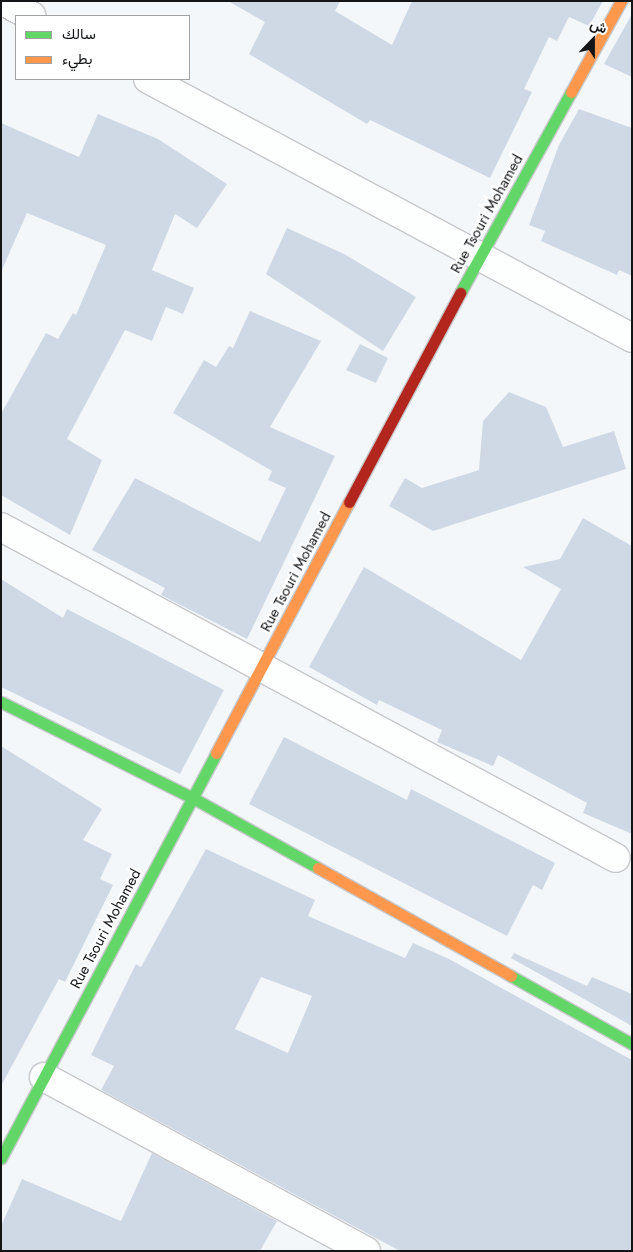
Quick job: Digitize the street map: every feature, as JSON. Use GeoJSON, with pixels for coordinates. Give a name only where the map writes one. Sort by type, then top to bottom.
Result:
{"type":"FeatureCollection","features":[{"type":"Feature","properties":{"kind":"street"},"geometry":{"type":"LineString","coordinates":[[2,1],[28,15]]}},
{"type":"Feature","properties":{"kind":"street","name":"Rue Tsouri Mohamed"},"geometry":{"type":"LineString","coordinates":[[5,1142],[44,1077],[480,256],[621,1]]}},
{"type":"Feature","properties":{"kind":"street"},"geometry":{"type":"LineString","coordinates":[[150,80],[632,338]]}},
{"type":"Feature","properties":{"kind":"street"},"geometry":{"type":"LineString","coordinates":[[1,527],[261,670],[616,858]]}},
{"type":"Feature","properties":{"kind":"street"},"geometry":{"type":"LineString","coordinates":[[1,702],[193,798],[632,1044]]}},
{"type":"Feature","properties":{"kind":"street"},"geometry":{"type":"LineString","coordinates":[[44,1077],[366,1251]]}},
{"type":"Feature","properties":{"kind":"building"},"geometry":{"type":"Polygon","coordinates":[[[228,1],[340,1],[335,11],[392,45],[412,1],[603,1],[589,26],[569,17],[557,41],[549,37],[524,89],[532,92],[490,178],[370,120],[367,124],[249,54],[265,22],[228,1]]]}},
{"type":"Feature","properties":{"kind":"building"},"geometry":{"type":"Polygon","coordinates":[[[632,14],[632,77],[604,64],[632,14]]]}},
{"type":"Feature","properties":{"kind":"building"},"geometry":{"type":"Polygon","coordinates":[[[579,109],[632,128],[632,276],[619,270],[617,275],[541,241],[545,231],[529,225],[559,145],[579,109]]]}},
{"type":"Feature","properties":{"kind":"building"},"geometry":{"type":"Polygon","coordinates":[[[98,114],[158,139],[227,184],[197,228],[175,214],[152,270],[194,288],[183,314],[166,307],[152,341],[125,330],[67,439],[102,460],[70,535],[1,495],[1,414],[46,333],[58,339],[73,313],[76,315],[106,245],[27,213],[1,272],[1,123],[79,157],[98,114]]]}},
{"type":"Feature","properties":{"kind":"building"},"geometry":{"type":"Polygon","coordinates":[[[287,228],[344,254],[416,297],[383,351],[266,274],[287,228]]]}},
{"type":"Feature","properties":{"kind":"building"},"geometry":{"type":"Polygon","coordinates":[[[250,311],[321,341],[270,427],[335,456],[247,639],[161,595],[165,588],[92,550],[135,478],[260,542],[286,488],[268,480],[272,471],[173,413],[204,360],[216,367],[229,346],[233,348],[250,311]]]}},
{"type":"Feature","properties":{"kind":"building"},"geometry":{"type":"Polygon","coordinates":[[[360,344],[388,358],[376,383],[346,370],[360,344]]]}},
{"type":"Feature","properties":{"kind":"building"},"geometry":{"type":"Polygon","coordinates":[[[509,392],[546,407],[563,447],[614,431],[626,469],[433,531],[389,506],[405,478],[422,488],[479,470],[483,421],[509,392]]]}},
{"type":"Feature","properties":{"kind":"building"},"geometry":{"type":"Polygon","coordinates":[[[583,518],[632,546],[632,834],[583,813],[587,803],[498,755],[493,766],[437,742],[442,730],[379,700],[377,705],[309,667],[364,567],[521,660],[561,589],[523,567],[560,559],[583,518]]]}},
{"type":"Feature","properties":{"kind":"building"},"geometry":{"type":"Polygon","coordinates":[[[1,579],[63,618],[67,609],[224,690],[180,774],[1,687],[1,579]]]}},
{"type":"Feature","properties":{"kind":"building"},"geometry":{"type":"Polygon","coordinates":[[[284,737],[407,800],[411,789],[555,863],[542,890],[533,885],[507,936],[249,804],[284,737]]]}},
{"type":"Feature","properties":{"kind":"building"},"geometry":{"type":"Polygon","coordinates":[[[1,746],[102,809],[83,840],[112,854],[100,879],[113,885],[65,982],[59,979],[1,1086],[1,746]]]}},
{"type":"Feature","properties":{"kind":"building"},"geometry":{"type":"Polygon","coordinates":[[[206,849],[315,900],[308,916],[405,958],[413,943],[449,959],[632,1060],[632,1251],[400,1251],[101,1090],[114,1066],[91,1055],[136,964],[141,967],[206,849]],[[261,977],[235,1029],[288,1053],[312,996],[261,977]]]}},
{"type":"Feature","properties":{"kind":"building"},"geometry":{"type":"Polygon","coordinates":[[[514,953],[587,986],[592,977],[632,994],[632,1026],[511,958],[514,953]]]}},
{"type":"Feature","properties":{"kind":"building"},"geometry":{"type":"Polygon","coordinates":[[[152,1153],[277,1221],[260,1251],[1,1251],[1,1226],[22,1179],[121,1221],[152,1153]]]}},
{"type":"Feature","properties":{"kind":"traffic: fast"},"geometry":{"type":"LineString","coordinates":[[460,293],[571,92]]}},
{"type":"Feature","properties":{"kind":"traffic: fast"},"geometry":{"type":"LineString","coordinates":[[1,702],[193,798],[318,868]]}},
{"type":"Feature","properties":{"kind":"traffic: fast"},"geometry":{"type":"LineString","coordinates":[[1,1158],[216,753]]}},
{"type":"Feature","properties":{"kind":"traffic: fast"},"geometry":{"type":"LineString","coordinates":[[511,976],[632,1044]]}},
{"type":"Feature","properties":{"kind":"traffic: slow"},"geometry":{"type":"LineString","coordinates":[[571,92],[621,1]]}},
{"type":"Feature","properties":{"kind":"traffic: slow"},"geometry":{"type":"LineString","coordinates":[[216,753],[349,502]]}},
{"type":"Feature","properties":{"kind":"traffic: slow"},"geometry":{"type":"LineString","coordinates":[[318,868],[511,976]]}},
{"type":"Feature","properties":{"kind":"traffic: jam"},"geometry":{"type":"LineString","coordinates":[[349,502],[460,293]]}}]}
